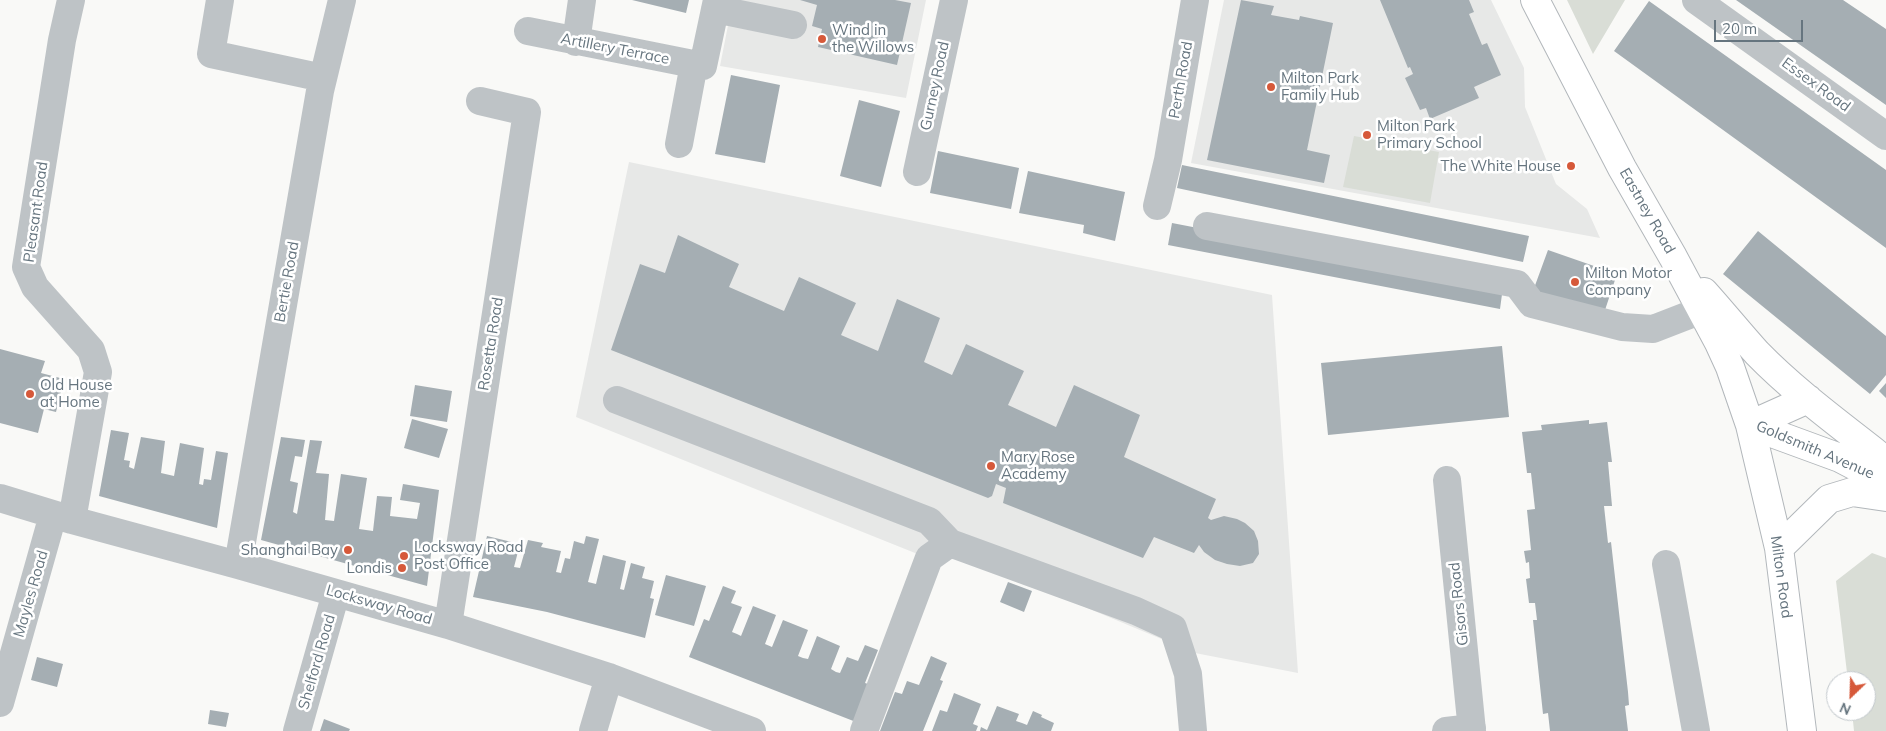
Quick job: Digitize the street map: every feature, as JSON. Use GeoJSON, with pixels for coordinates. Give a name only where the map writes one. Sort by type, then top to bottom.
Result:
{"type":"FeatureCollection","features":[{"type":"Feature","properties":{"kind":"main road","name":"Eastney Road"},"geometry":{"type":"LineString","coordinates":[[1535,0],[1622,168],[1702,310],[1730,367],[1750,425]]}},
{"type":"Feature","properties":{"kind":"main road"},"geometry":{"type":"LineString","coordinates":[[1673,257],[1758,353],[1808,399]]}},
{"type":"Feature","properties":{"kind":"main road","name":"Goldsmith Avenue"},"geometry":{"type":"LineString","coordinates":[[1750,425],[1808,399],[1886,461]]}},
{"type":"Feature","properties":{"kind":"main road","name":"Goldsmith Avenue"},"geometry":{"type":"LineString","coordinates":[[1750,425],[1840,458],[1886,482]]}},
{"type":"Feature","properties":{"kind":"main road","name":"Milton Road"},"geometry":{"type":"LineString","coordinates":[[1750,425],[1779,548],[1802,731]]}},
{"type":"Feature","properties":{"kind":"main road"},"geometry":{"type":"LineString","coordinates":[[1779,548],[1829,499],[1852,492],[1886,497]]}},
{"type":"Feature","properties":{"kind":"street","name":"Pleasant Road"},"geometry":{"type":"LineString","coordinates":[[63,517],[98,372],[92,350],[35,287],[26,267],[62,40],[71,0]]}},
{"type":"Feature","properties":{"kind":"street"},"geometry":{"type":"LineString","coordinates":[[220,0],[211,54],[323,78]]}},
{"type":"Feature","properties":{"kind":"street","name":"Bertie Road"},"geometry":{"type":"LineString","coordinates":[[238,564],[323,78],[342,0]]}},
{"type":"Feature","properties":{"kind":"street"},"geometry":{"type":"LineString","coordinates":[[576,42],[582,0]]}},
{"type":"Feature","properties":{"kind":"street","name":"Gurney Road"},"geometry":{"type":"LineString","coordinates":[[917,172],[954,0]]}},
{"type":"Feature","properties":{"kind":"street","name":"Perth Road"},"geometry":{"type":"LineString","coordinates":[[1157,206],[1168,160],[1194,0]]}},
{"type":"Feature","properties":{"kind":"street","name":"Essex Road"},"geometry":{"type":"LineString","coordinates":[[1696,0],[1886,136]]}},
{"type":"Feature","properties":{"kind":"street"},"geometry":{"type":"LineString","coordinates":[[678,144],[716,4],[793,25]]}},
{"type":"Feature","properties":{"kind":"street","name":"Artillery Terrace"},"geometry":{"type":"LineString","coordinates":[[528,31],[699,65]]}},
{"type":"Feature","properties":{"kind":"street","name":"Rosetta Road"},"geometry":{"type":"LineString","coordinates":[[448,625],[527,112],[480,101]]}},
{"type":"Feature","properties":{"kind":"street"},"geometry":{"type":"LineString","coordinates":[[1206,226],[1517,284],[1532,304],[1622,327],[1653,329],[1702,310]]}},
{"type":"Feature","properties":{"kind":"street"},"geometry":{"type":"LineString","coordinates":[[616,400],[929,521],[950,542],[1136,611],[1173,628],[1188,674],[1193,731]]}},
{"type":"Feature","properties":{"kind":"street","name":"Gisors Road"},"geometry":{"type":"LineString","coordinates":[[1447,480],[1463,730]]}},
{"type":"Feature","properties":{"kind":"street","name":"Locksway Road"},"geometry":{"type":"LineString","coordinates":[[0,498],[448,625],[609,677],[752,731]]}},
{"type":"Feature","properties":{"kind":"street","name":"Mayles Road"},"geometry":{"type":"LineString","coordinates":[[0,703],[63,517]]}},
{"type":"Feature","properties":{"kind":"street"},"geometry":{"type":"LineString","coordinates":[[864,731],[930,558],[950,542]]}},
{"type":"Feature","properties":{"kind":"street"},"geometry":{"type":"LineString","coordinates":[[1666,564],[1696,731]]}},
{"type":"Feature","properties":{"kind":"street","name":"Shelford Road"},"geometry":{"type":"LineString","coordinates":[[297,731],[336,593]]}},
{"type":"Feature","properties":{"kind":"street"},"geometry":{"type":"LineString","coordinates":[[593,731],[609,677]]}},
{"type":"Feature","properties":{"kind":"shaded area","name":"Wind in the Willows"},"geometry":{"type":"Polygon","coordinates":[[[733,0],[926,0],[906,98],[720,66],[733,0]]]}},
{"type":"Feature","properties":{"kind":"shaded area","name":"Milton Park Primary School"},"geometry":{"type":"Polygon","coordinates":[[[1224,0],[1491,0],[1524,68],[1525,107],[1556,184],[1587,209],[1600,238],[1191,163],[1224,0]]]}},
{"type":"Feature","properties":{"kind":"shaded area"},"geometry":{"type":"Polygon","coordinates":[[[1567,0],[1625,0],[1593,54],[1567,0]]]}},
{"type":"Feature","properties":{"kind":"shaded area"},"geometry":{"type":"Polygon","coordinates":[[[1354,136],[1439,152],[1430,203],[1343,187],[1354,136]]]}},
{"type":"Feature","properties":{"kind":"shaded area","name":"Mary Rose Academy"},"geometry":{"type":"Polygon","coordinates":[[[629,162],[1272,295],[1298,673],[1195,653],[953,552],[920,555],[576,417],[629,162]]]}},
{"type":"Feature","properties":{"kind":"shaded area"},"geometry":{"type":"Polygon","coordinates":[[[1872,553],[1886,558],[1886,731],[1854,731],[1853,721],[1876,721],[1876,671],[1847,671],[1836,581],[1872,553]]]}},
{"type":"Feature","properties":{"kind":"building"},"geometry":{"type":"Polygon","coordinates":[[[632,0],[689,0],[686,13],[632,0]]]}},
{"type":"Feature","properties":{"kind":"building"},"geometry":{"type":"Polygon","coordinates":[[[800,0],[895,0],[911,3],[897,65],[818,47],[822,29],[812,26],[817,5],[800,0]]]}},
{"type":"Feature","properties":{"kind":"building","name":"Milton Park Family Hub"},"geometry":{"type":"Polygon","coordinates":[[[1241,0],[1274,6],[1271,15],[1299,20],[1300,16],[1333,23],[1307,150],[1330,155],[1324,183],[1207,160],[1241,0]]]}},
{"type":"Feature","properties":{"kind":"building"},"geometry":{"type":"Polygon","coordinates":[[[1380,0],[1469,0],[1474,12],[1469,14],[1482,45],[1487,43],[1501,75],[1474,87],[1479,98],[1430,119],[1426,108],[1420,110],[1405,78],[1413,74],[1410,67],[1408,68],[1380,0]]]}},
{"type":"Feature","properties":{"kind":"building"},"geometry":{"type":"Polygon","coordinates":[[[1736,0],[1843,0],[1886,29],[1886,105],[1736,0]]]}},
{"type":"Feature","properties":{"kind":"building"},"geometry":{"type":"Polygon","coordinates":[[[1649,1],[1886,170],[1886,248],[1614,51],[1649,1]]]}},
{"type":"Feature","properties":{"kind":"building"},"geometry":{"type":"Polygon","coordinates":[[[731,75],[780,85],[765,163],[715,154],[731,75]]]}},
{"type":"Feature","properties":{"kind":"building"},"geometry":{"type":"Polygon","coordinates":[[[859,100],[900,111],[881,187],[840,176],[859,100]]]}},
{"type":"Feature","properties":{"kind":"building"},"geometry":{"type":"Polygon","coordinates":[[[938,151],[1019,168],[1011,209],[930,193],[938,151]]]}},
{"type":"Feature","properties":{"kind":"building"},"geometry":{"type":"Polygon","coordinates":[[[1182,165],[1529,236],[1523,262],[1177,188],[1182,165]]]}},
{"type":"Feature","properties":{"kind":"building"},"geometry":{"type":"Polygon","coordinates":[[[1028,171],[1125,192],[1115,241],[1083,233],[1084,225],[1019,213],[1028,171]]]}},
{"type":"Feature","properties":{"kind":"building"},"geometry":{"type":"Polygon","coordinates":[[[1172,223],[1503,287],[1500,309],[1168,245],[1172,223]]]}},
{"type":"Feature","properties":{"kind":"building"},"geometry":{"type":"Polygon","coordinates":[[[1758,231],[1886,336],[1886,375],[1870,394],[1723,274],[1758,231]]]}},
{"type":"Feature","properties":{"kind":"building"},"geometry":{"type":"Polygon","coordinates":[[[678,235],[739,264],[729,287],[784,311],[799,277],[856,303],[841,335],[878,351],[897,299],[940,318],[924,362],[952,375],[966,344],[1024,371],[1008,405],[1056,427],[1074,385],[1140,415],[1124,457],[1216,499],[1208,518],[1211,520],[1224,516],[1245,523],[1254,531],[1258,541],[1259,554],[1253,563],[1240,566],[1227,564],[1215,560],[1204,552],[1199,545],[1194,553],[1154,537],[1143,558],[1003,503],[1006,488],[996,484],[992,496],[988,498],[611,350],[640,264],[665,273],[678,235]]]}},
{"type":"Feature","properties":{"kind":"building","name":"Milton Motor Company"},"geometry":{"type":"Polygon","coordinates":[[[1548,250],[1617,274],[1604,313],[1533,291],[1548,250]]]}},
{"type":"Feature","properties":{"kind":"building"},"geometry":{"type":"Polygon","coordinates":[[[1502,346],[1509,417],[1328,435],[1321,363],[1502,346]]]}},
{"type":"Feature","properties":{"kind":"building","name":"Old House at Home"},"geometry":{"type":"Polygon","coordinates":[[[0,349],[45,361],[41,373],[64,379],[56,412],[44,409],[38,433],[0,423],[0,349]]]}},
{"type":"Feature","properties":{"kind":"building"},"geometry":{"type":"Polygon","coordinates":[[[1886,383],[1886,398],[1879,391],[1886,383]]]}},
{"type":"Feature","properties":{"kind":"building"},"geometry":{"type":"Polygon","coordinates":[[[415,385],[452,391],[447,422],[410,416],[415,385]]]}},
{"type":"Feature","properties":{"kind":"building"},"geometry":{"type":"Polygon","coordinates":[[[412,419],[448,429],[439,458],[404,448],[412,419]]]}},
{"type":"Feature","properties":{"kind":"building"},"geometry":{"type":"Polygon","coordinates":[[[1589,420],[1589,424],[1607,422],[1612,462],[1608,462],[1612,506],[1604,506],[1608,543],[1611,542],[1628,692],[1629,705],[1625,706],[1628,731],[1550,731],[1548,713],[1543,714],[1533,620],[1537,620],[1535,603],[1529,603],[1526,579],[1530,578],[1529,562],[1526,563],[1524,551],[1531,550],[1527,510],[1535,509],[1531,473],[1527,473],[1522,432],[1542,430],[1541,425],[1589,420]]]}},
{"type":"Feature","properties":{"kind":"building"},"geometry":{"type":"Polygon","coordinates":[[[111,430],[129,433],[124,460],[130,461],[129,467],[134,469],[141,437],[165,441],[161,473],[174,476],[180,443],[204,448],[199,484],[203,485],[204,479],[211,480],[216,451],[228,453],[217,528],[99,496],[111,430]]]}},
{"type":"Feature","properties":{"kind":"building"},"geometry":{"type":"Polygon","coordinates":[[[281,437],[305,440],[302,457],[295,456],[290,481],[298,483],[293,512],[297,514],[310,440],[322,441],[316,473],[329,474],[325,520],[334,521],[341,474],[367,478],[359,529],[373,531],[377,496],[392,497],[390,516],[417,519],[420,503],[400,500],[403,484],[439,490],[427,586],[261,540],[281,437]]]}},
{"type":"Feature","properties":{"kind":"building"},"geometry":{"type":"Polygon","coordinates":[[[487,536],[520,544],[514,567],[520,568],[528,540],[543,543],[541,547],[561,551],[556,572],[561,573],[565,558],[570,559],[574,541],[584,544],[586,536],[599,539],[588,582],[596,584],[603,555],[626,561],[620,589],[624,590],[631,563],[645,567],[642,578],[654,581],[650,598],[654,599],[645,638],[547,612],[473,597],[487,536]]]}},
{"type":"Feature","properties":{"kind":"building"},"geometry":{"type":"Polygon","coordinates":[[[666,575],[706,586],[694,626],[655,615],[666,575]]]}},
{"type":"Feature","properties":{"kind":"building"},"geometry":{"type":"Polygon","coordinates":[[[1008,582],[1032,591],[1024,612],[1000,602],[1008,582]]]}},
{"type":"Feature","properties":{"kind":"building"},"geometry":{"type":"Polygon","coordinates":[[[723,586],[736,591],[731,603],[742,607],[732,632],[741,636],[753,606],[776,615],[765,644],[772,647],[783,620],[808,630],[798,656],[808,659],[817,636],[840,646],[831,669],[836,672],[840,673],[847,657],[858,661],[865,645],[878,650],[865,683],[871,685],[856,722],[689,657],[704,619],[709,621],[723,586]]]}},
{"type":"Feature","properties":{"kind":"building"},"geometry":{"type":"Polygon","coordinates":[[[931,656],[947,663],[940,680],[943,681],[923,731],[880,731],[895,692],[902,694],[907,681],[919,685],[931,656]]]}},
{"type":"Feature","properties":{"kind":"building"},"geometry":{"type":"Polygon","coordinates":[[[37,657],[63,664],[57,687],[31,680],[37,657]]]}},
{"type":"Feature","properties":{"kind":"building"},"geometry":{"type":"Polygon","coordinates":[[[954,693],[981,704],[973,724],[978,726],[976,731],[932,731],[940,710],[947,712],[954,693]]]}},
{"type":"Feature","properties":{"kind":"building"},"geometry":{"type":"Polygon","coordinates":[[[997,706],[1019,714],[1016,721],[1027,725],[1033,711],[1042,715],[1041,717],[1054,723],[1051,731],[980,731],[981,727],[987,730],[997,706]]]}},
{"type":"Feature","properties":{"kind":"building"},"geometry":{"type":"Polygon","coordinates":[[[210,710],[229,713],[226,727],[208,724],[210,710]]]}},
{"type":"Feature","properties":{"kind":"building"},"geometry":{"type":"Polygon","coordinates":[[[324,719],[350,729],[349,731],[320,731],[324,719]]]}},
{"type":"Feature","properties":{"kind":"place","name":"Wind in the Willows"},"geometry":{"type":"Point","coordinates":[822,39]}},
{"type":"Feature","properties":{"kind":"place","name":"Milton Park Family Hub"},"geometry":{"type":"Point","coordinates":[1271,87]}},
{"type":"Feature","properties":{"kind":"place","name":"Milton Park Primary School"},"geometry":{"type":"Point","coordinates":[1367,135]}},
{"type":"Feature","properties":{"kind":"place","name":"The White House"},"geometry":{"type":"Point","coordinates":[1571,166]}},
{"type":"Feature","properties":{"kind":"place","name":"Milton Motor Company"},"geometry":{"type":"Point","coordinates":[1575,282]}},
{"type":"Feature","properties":{"kind":"place","name":"Old House at Home"},"geometry":{"type":"Point","coordinates":[30,394]}},
{"type":"Feature","properties":{"kind":"place","name":"Mary Rose Academy"},"geometry":{"type":"Point","coordinates":[991,466]}},
{"type":"Feature","properties":{"kind":"place","name":"Shanghai Bay"},"geometry":{"type":"Point","coordinates":[348,550]}},
{"type":"Feature","properties":{"kind":"place","name":"Locksway Road Post Office"},"geometry":{"type":"Point","coordinates":[404,556]}},
{"type":"Feature","properties":{"kind":"place","name":"Londis"},"geometry":{"type":"Point","coordinates":[402,568]}}]}
